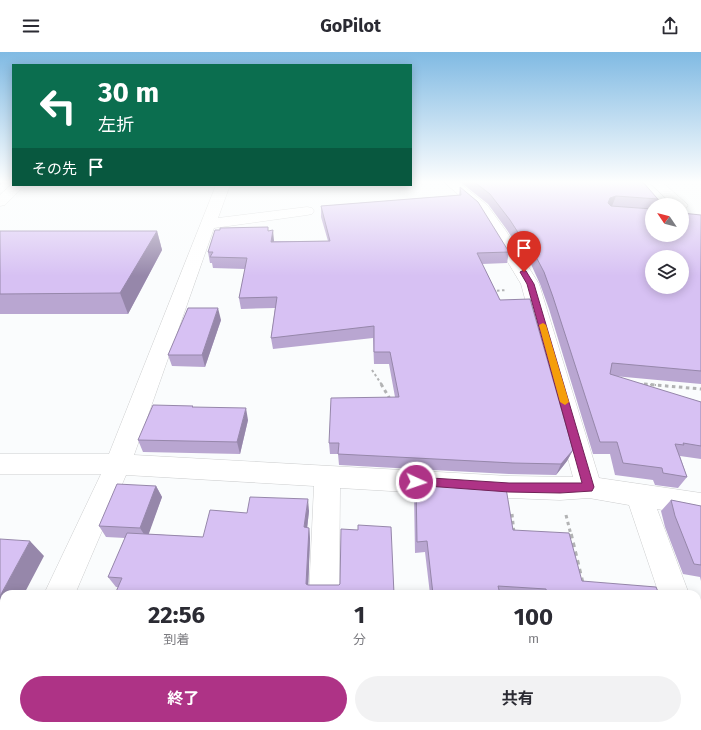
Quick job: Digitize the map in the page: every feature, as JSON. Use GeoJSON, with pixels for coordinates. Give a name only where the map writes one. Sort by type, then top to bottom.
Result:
{"type":"FeatureCollection","features":[{"type":"Feature","properties":{"kind":"street"},"geometry":{"type":"LineString","coordinates":[[61,590],[118,464],[212,213]]}},
{"type":"Feature","properties":{"kind":"street"},"geometry":{"type":"LineString","coordinates":[[208,224],[295,213]]}},
{"type":"Feature","properties":{"kind":"street"},"geometry":{"type":"LineString","coordinates":[[485,213],[517,261],[530,284],[588,487]]}},
{"type":"Feature","properties":{"kind":"street"},"geometry":{"type":"LineString","coordinates":[[0,464],[118,464],[509,487],[560,489],[588,487],[701,505]]}},
{"type":"Feature","properties":{"kind":"street"},"geometry":{"type":"LineString","coordinates":[[324,590],[327,476]]}},
{"type":"Feature","properties":{"kind":"street"},"geometry":{"type":"LineString","coordinates":[[638,496],[673,590]]}},
{"type":"Feature","properties":{"kind":"path"},"geometry":{"type":"LineString","coordinates":[[485,291],[532,290]]}},
{"type":"Feature","properties":{"kind":"path"},"geometry":{"type":"LineString","coordinates":[[372,370],[392,404]]}},
{"type":"Feature","properties":{"kind":"path"},"geometry":{"type":"LineString","coordinates":[[638,384],[701,389]]}},
{"type":"Feature","properties":{"kind":"path"},"geometry":{"type":"LineString","coordinates":[[509,487],[514,541]]}},
{"type":"Feature","properties":{"kind":"path"},"geometry":{"type":"LineString","coordinates":[[560,489],[584,586]]}},
{"type":"Feature","properties":{"kind":"building"},"geometry":{"type":"Polygon","coordinates":[[[323,213],[485,213],[509,252],[477,253],[500,300],[530,299],[573,450],[561,464],[338,454],[339,443],[329,443],[331,398],[399,397],[390,352],[374,352],[374,326],[271,338],[277,297],[239,298],[247,258],[210,257],[213,252],[208,252],[215,230],[220,230],[220,228],[268,227],[268,231],[273,230],[271,242],[330,241],[323,213]]]}},
{"type":"Feature","properties":{"kind":"building"},"geometry":{"type":"Polygon","coordinates":[[[504,213],[645,213],[645,242],[689,242],[689,214],[701,215],[701,371],[612,363],[610,374],[701,402],[701,446],[683,443],[684,445],[675,444],[687,477],[663,473],[662,468],[623,463],[617,442],[600,442],[544,272],[533,251],[530,251],[504,213]]]}},
{"type":"Feature","properties":{"kind":"building"},"geometry":{"type":"Polygon","coordinates":[[[0,231],[157,231],[120,293],[0,294],[0,231]]]}},
{"type":"Feature","properties":{"kind":"building"},"geometry":{"type":"Polygon","coordinates":[[[188,308],[218,308],[202,355],[168,355],[188,308]]]}},
{"type":"Feature","properties":{"kind":"building"},"geometry":{"type":"Polygon","coordinates":[[[153,405],[246,408],[237,442],[138,440],[153,405]]]}},
{"type":"Feature","properties":{"kind":"building"},"geometry":{"type":"Polygon","coordinates":[[[416,482],[506,488],[513,530],[569,533],[582,581],[656,587],[657,590],[546,590],[498,586],[499,590],[433,590],[427,541],[417,542],[416,482]]]}},
{"type":"Feature","properties":{"kind":"building"},"geometry":{"type":"Polygon","coordinates":[[[117,484],[156,486],[140,528],[99,526],[117,484]]]}},
{"type":"Feature","properties":{"kind":"building"},"geometry":{"type":"Polygon","coordinates":[[[250,497],[308,499],[304,527],[309,528],[306,584],[308,585],[340,584],[341,529],[358,530],[358,525],[391,527],[394,590],[117,590],[122,578],[108,577],[127,533],[203,537],[210,510],[247,513],[250,497]]]}},
{"type":"Feature","properties":{"kind":"building"},"geometry":{"type":"Polygon","coordinates":[[[671,500],[701,506],[701,565],[694,564],[675,516],[671,500]]]}},
{"type":"Feature","properties":{"kind":"building"},"geometry":{"type":"Polygon","coordinates":[[[0,539],[30,541],[3,590],[0,590],[0,539]]]}},
{"type":"Feature","properties":{"kind":"slow traffic"},"geometry":{"type":"LineString","coordinates":[[543,325],[565,402]]}},
{"type":"Feature","properties":{"kind":"route"},"geometry":{"type":"LineString","coordinates":[[416,482],[560,489],[588,487],[558,378],[530,284],[524,272]]}}]}
